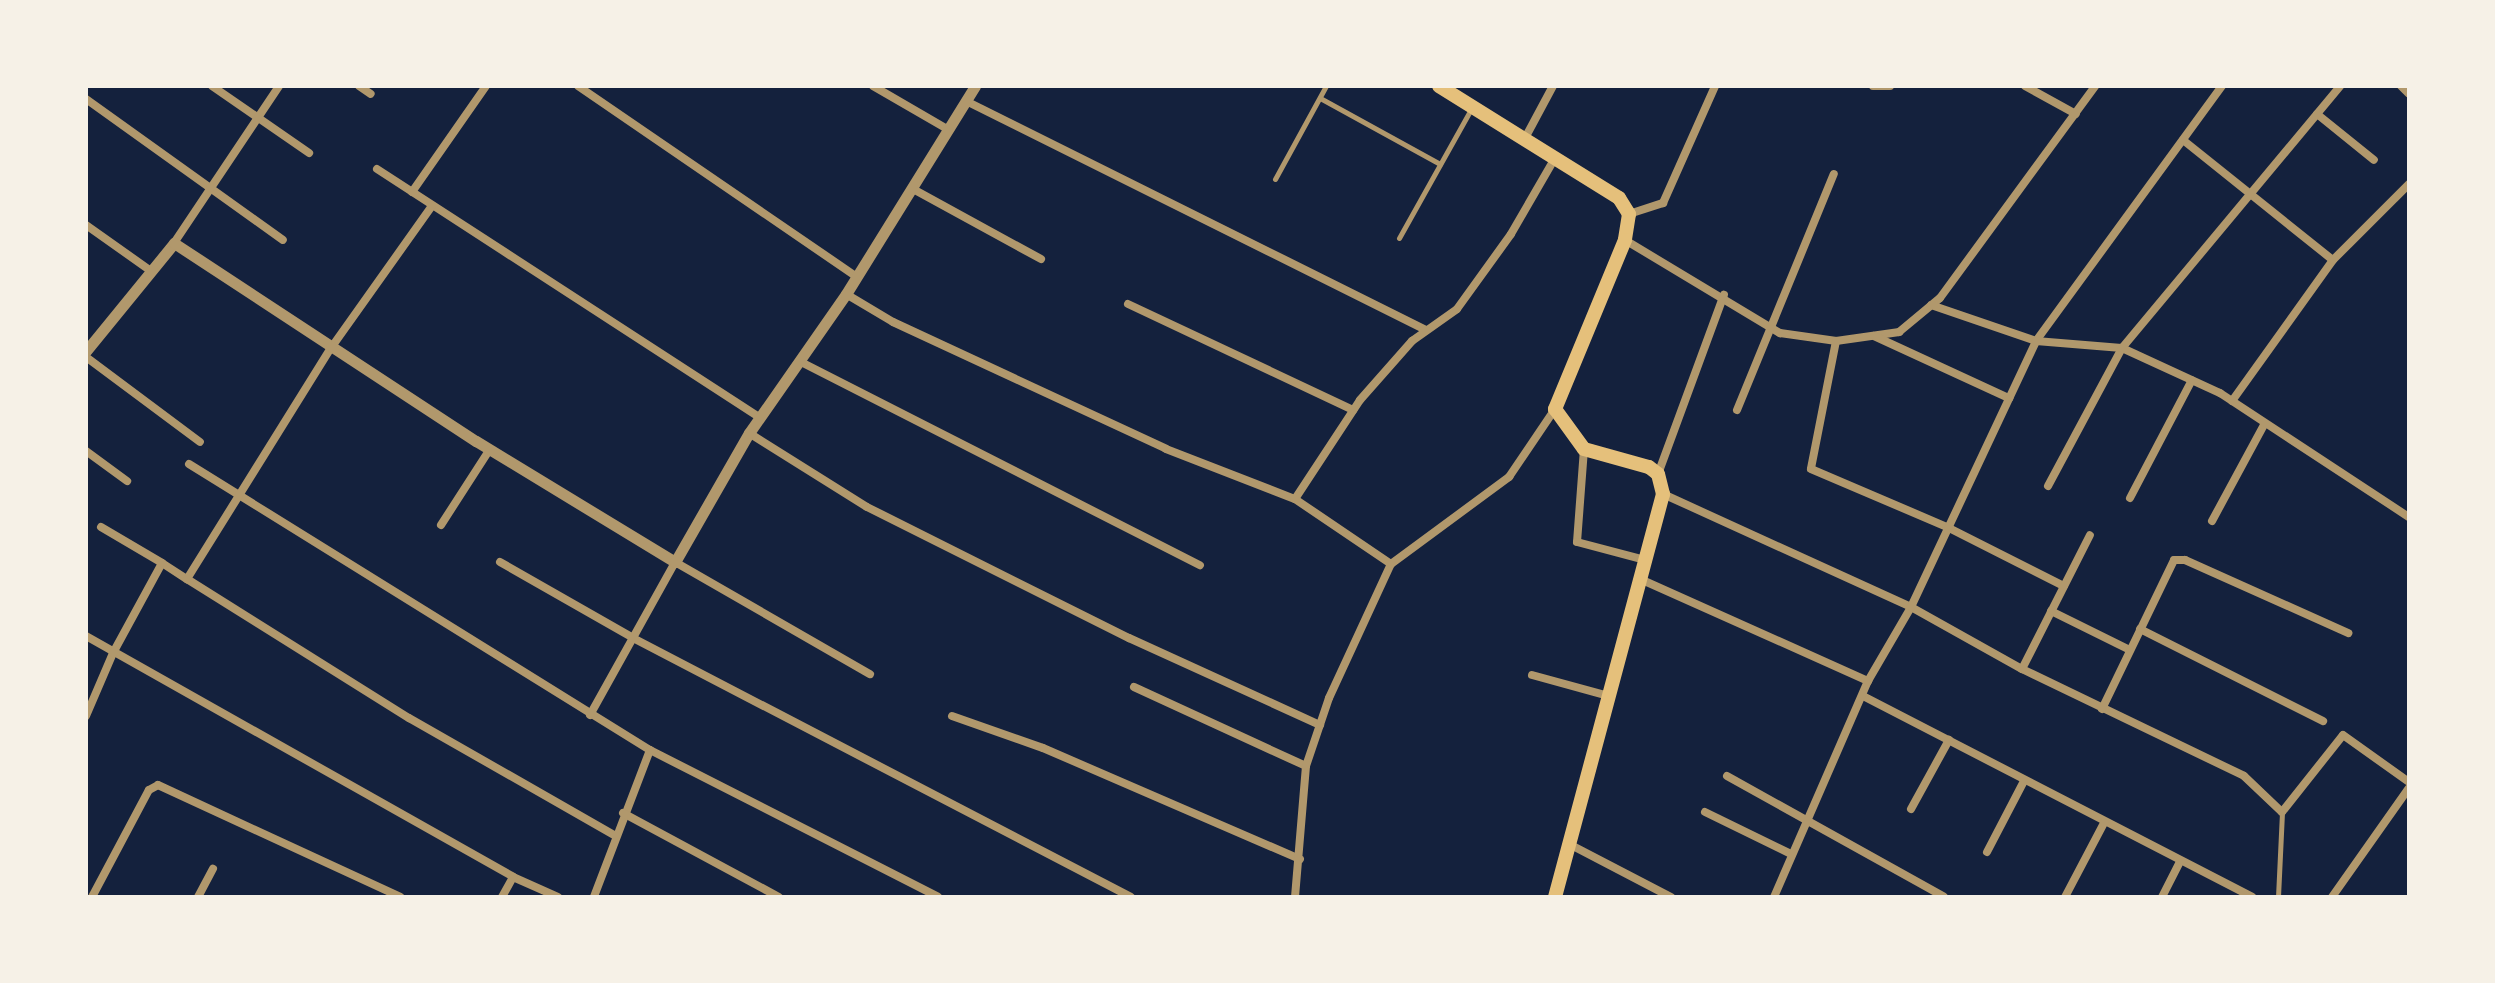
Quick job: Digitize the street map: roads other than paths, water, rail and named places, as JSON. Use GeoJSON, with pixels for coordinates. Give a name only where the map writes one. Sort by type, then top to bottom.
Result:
{"type":"FeatureCollection","features":[{"type":"Feature","properties":{"kind":"main road"},"geometry":{"type":"LineString","coordinates":[[1439,86],[1619,198],[1629,214],[1625,240],[1555,409],[1584,449],[1658,474],[1663,494],[1568,844],[1559,895]]}},
{"type":"Feature","properties":{"kind":"street"},"geometry":{"type":"LineString","coordinates":[[212,86],[309,153]]}},
{"type":"Feature","properties":{"kind":"street"},"geometry":{"type":"LineString","coordinates":[[86,351],[174,243],[279,86]]}},
{"type":"Feature","properties":{"kind":"street"},"geometry":{"type":"LineString","coordinates":[[359,86],[371,94]]}},
{"type":"Feature","properties":{"kind":"street"},"geometry":{"type":"LineString","coordinates":[[412,192],[486,86]]}},
{"type":"Feature","properties":{"kind":"street"},"geometry":{"type":"LineString","coordinates":[[578,86],[857,277]]}},
{"type":"Feature","properties":{"kind":"street"},"geometry":{"type":"LineString","coordinates":[[873,86],[949,130]]}},
{"type":"Feature","properties":{"kind":"street"},"geometry":{"type":"LineString","coordinates":[[590,715],[749,433],[846,294],[975,86]]}},
{"type":"Feature","properties":{"kind":"street"},"geometry":{"type":"LineString","coordinates":[[1524,140],[1553,86]]}},
{"type":"Feature","properties":{"kind":"street"},"geometry":{"type":"LineString","coordinates":[[1629,214],[1663,203],[1715,86]]}},
{"type":"Feature","properties":{"kind":"street"},"geometry":{"type":"LineString","coordinates":[[1873,86],[1890,86]]}},
{"type":"Feature","properties":{"kind":"street"},"geometry":{"type":"LineString","coordinates":[[2025,86],[2076,114]]}},
{"type":"Feature","properties":{"kind":"street"},"geometry":{"type":"LineString","coordinates":[[1625,240],[1724,295],[1780,333],[1836,341],[1899,332],[1931,305],[2095,86]]}},
{"type":"Feature","properties":{"kind":"street"},"geometry":{"type":"LineString","coordinates":[[1774,897],[1805,819],[1868,681],[1911,607],[2036,341],[2222,86]]}},
{"type":"Feature","properties":{"kind":"street"},"geometry":{"type":"LineString","coordinates":[[2048,486],[2122,348],[2340,86]]}},
{"type":"Feature","properties":{"kind":"street"},"geometry":{"type":"LineString","coordinates":[[2401,86],[2409,94]]}},
{"type":"Feature","properties":{"kind":"street"},"geometry":{"type":"LineString","coordinates":[[86,99],[283,240]]}},
{"type":"Feature","properties":{"kind":"street"},"geometry":{"type":"LineString","coordinates":[[966,101],[1426,330]]}},
{"type":"Feature","properties":{"kind":"street"},"geometry":{"type":"LineString","coordinates":[[2317,114],[2374,160]]}},
{"type":"Feature","properties":{"kind":"street"},"geometry":{"type":"LineString","coordinates":[[2183,140],[2333,260]]}},
{"type":"Feature","properties":{"kind":"street"},"geometry":{"type":"LineString","coordinates":[[1295,499],[1353,410],[1426,330],[1457,309],[1511,234],[1555,158]]}},
{"type":"Feature","properties":{"kind":"street"},"geometry":{"type":"LineString","coordinates":[[377,169],[760,418]]}},
{"type":"Feature","properties":{"kind":"street"},"geometry":{"type":"LineString","coordinates":[[1737,410],[1768,326],[1834,174]]}},
{"type":"Feature","properties":{"kind":"street"},"geometry":{"type":"LineString","coordinates":[[2232,401],[2333,260],[2409,184]]}},
{"type":"Feature","properties":{"kind":"street"},"geometry":{"type":"LineString","coordinates":[[913,189],[1041,259]]}},
{"type":"Feature","properties":{"kind":"street"},"geometry":{"type":"LineString","coordinates":[[187,579],[237,493],[331,348],[432,206]]}},
{"type":"Feature","properties":{"kind":"street"},"geometry":{"type":"LineString","coordinates":[[86,225],[151,271]]}},
{"type":"Feature","properties":{"kind":"street"},"geometry":{"type":"LineString","coordinates":[[174,243],[490,449],[675,562],[870,674]]}},
{"type":"Feature","properties":{"kind":"street"},"geometry":{"type":"LineString","coordinates":[[846,294],[893,322],[1166,449],[1295,499],[1391,564]]}},
{"type":"Feature","properties":{"kind":"street"},"geometry":{"type":"LineString","coordinates":[[1658,474],[1724,295]]}},
{"type":"Feature","properties":{"kind":"street"},"geometry":{"type":"LineString","coordinates":[[1128,304],[1353,410]]}},
{"type":"Feature","properties":{"kind":"street"},"geometry":{"type":"LineString","coordinates":[[1931,305],[2036,341],[2122,348],[2232,401],[2409,517]]}},
{"type":"Feature","properties":{"kind":"street"},"geometry":{"type":"LineString","coordinates":[[1873,335],[2009,398]]}},
{"type":"Feature","properties":{"kind":"street"},"geometry":{"type":"LineString","coordinates":[[1836,341],[1811,469],[1947,527],[2064,586]]}},
{"type":"Feature","properties":{"kind":"street"},"geometry":{"type":"LineString","coordinates":[[86,357],[200,442]]}},
{"type":"Feature","properties":{"kind":"street"},"geometry":{"type":"LineString","coordinates":[[799,361],[1200,565]]}},
{"type":"Feature","properties":{"kind":"street"},"geometry":{"type":"LineString","coordinates":[[2130,498],[2192,380]]}},
{"type":"Feature","properties":{"kind":"street"},"geometry":{"type":"LineString","coordinates":[[1295,897],[1306,766],[1320,725],[1391,564],[1509,477],[1555,409]]}},
{"type":"Feature","properties":{"kind":"street"},"geometry":{"type":"LineString","coordinates":[[2212,521],[2265,423]]}},
{"type":"Feature","properties":{"kind":"street"},"geometry":{"type":"LineString","coordinates":[[749,433],[867,507],[1129,638],[1320,725]]}},
{"type":"Feature","properties":{"kind":"street"},"geometry":{"type":"LineString","coordinates":[[441,525],[490,449]]}},
{"type":"Feature","properties":{"kind":"street"},"geometry":{"type":"LineString","coordinates":[[1584,449],[1577,542],[1645,560]]}},
{"type":"Feature","properties":{"kind":"street"},"geometry":{"type":"LineString","coordinates":[[86,451],[127,481]]}},
{"type":"Feature","properties":{"kind":"street"},"geometry":{"type":"LineString","coordinates":[[189,464],[650,750],[938,897]]}},
{"type":"Feature","properties":{"kind":"street"},"geometry":{"type":"LineString","coordinates":[[1663,494],[1911,607],[2022,669],[2244,776],[2282,812],[2343,735],[2409,785],[2332,897]]}},
{"type":"Feature","properties":{"kind":"street"},"geometry":{"type":"LineString","coordinates":[[101,527],[409,718],[616,836]]}},
{"type":"Feature","properties":{"kind":"street"},"geometry":{"type":"LineString","coordinates":[[2022,669],[2090,535]]}},
{"type":"Feature","properties":{"kind":"street"},"geometry":{"type":"LineString","coordinates":[[2102,709],[2171,565],[2179,559],[2348,633]]}},
{"type":"Feature","properties":{"kind":"street"},"geometry":{"type":"LineString","coordinates":[[500,562],[633,638],[1131,897]]}},
{"type":"Feature","properties":{"kind":"street"},"geometry":{"type":"LineString","coordinates":[[86,716],[113,653],[162,563]]}},
{"type":"Feature","properties":{"kind":"street"},"geometry":{"type":"LineString","coordinates":[[1640,579],[1868,681]]}},
{"type":"Feature","properties":{"kind":"street"},"geometry":{"type":"LineString","coordinates":[[2051,611],[2130,650]]}},
{"type":"Feature","properties":{"kind":"street"},"geometry":{"type":"LineString","coordinates":[[2140,629],[2323,721]]}},
{"type":"Feature","properties":{"kind":"street"},"geometry":{"type":"LineString","coordinates":[[86,636],[513,877],[558,897]]}},
{"type":"Feature","properties":{"kind":"street"},"geometry":{"type":"LineString","coordinates":[[1532,675],[1608,696]]}},
{"type":"Feature","properties":{"kind":"street"},"geometry":{"type":"LineString","coordinates":[[1134,687],[1306,766]]}},
{"type":"Feature","properties":{"kind":"street"},"geometry":{"type":"LineString","coordinates":[[1863,696],[2179,863],[2252,897]]}},
{"type":"Feature","properties":{"kind":"street"},"geometry":{"type":"LineString","coordinates":[[952,716],[1043,748],[1300,859]]}},
{"type":"Feature","properties":{"kind":"street"},"geometry":{"type":"LineString","coordinates":[[1911,809],[1949,740]]}},
{"type":"Feature","properties":{"kind":"street"},"geometry":{"type":"LineString","coordinates":[[594,897],[623,813],[650,750]]}},
{"type":"Feature","properties":{"kind":"street"},"geometry":{"type":"LineString","coordinates":[[1727,776],[1944,897]]}},
{"type":"Feature","properties":{"kind":"street"},"geometry":{"type":"LineString","coordinates":[[1987,852],[2024,781]]}},
{"type":"Feature","properties":{"kind":"street"},"geometry":{"type":"LineString","coordinates":[[92,897],[149,790],[158,785],[398,897]]}},
{"type":"Feature","properties":{"kind":"street"},"geometry":{"type":"LineString","coordinates":[[1705,812],[1791,854]]}},
{"type":"Feature","properties":{"kind":"street"},"geometry":{"type":"LineString","coordinates":[[623,813],[779,897]]}},
{"type":"Feature","properties":{"kind":"street"},"geometry":{"type":"LineString","coordinates":[[2065,897],[2104,823]]}},
{"type":"Feature","properties":{"kind":"street"},"geometry":{"type":"LineString","coordinates":[[1568,844],[1671,897]]}},
{"type":"Feature","properties":{"kind":"street"},"geometry":{"type":"LineString","coordinates":[[2162,897],[2179,863]]}},
{"type":"Feature","properties":{"kind":"street"},"geometry":{"type":"LineString","coordinates":[[198,897],[213,869]]}},
{"type":"Feature","properties":{"kind":"street"},"geometry":{"type":"LineString","coordinates":[[502,897],[513,877]]}},
{"type":"Feature","properties":{"kind":"lane"},"geometry":{"type":"LineString","coordinates":[[1275,179],[1326,86]]}},
{"type":"Feature","properties":{"kind":"lane"},"geometry":{"type":"LineString","coordinates":[[1320,98],[1440,164]]}},
{"type":"Feature","properties":{"kind":"lane"},"geometry":{"type":"LineString","coordinates":[[1399,238],[1471,108]]}},
{"type":"Feature","properties":{"kind":"lane"},"geometry":{"type":"LineString","coordinates":[[2278,897],[2282,812]]}}]}
